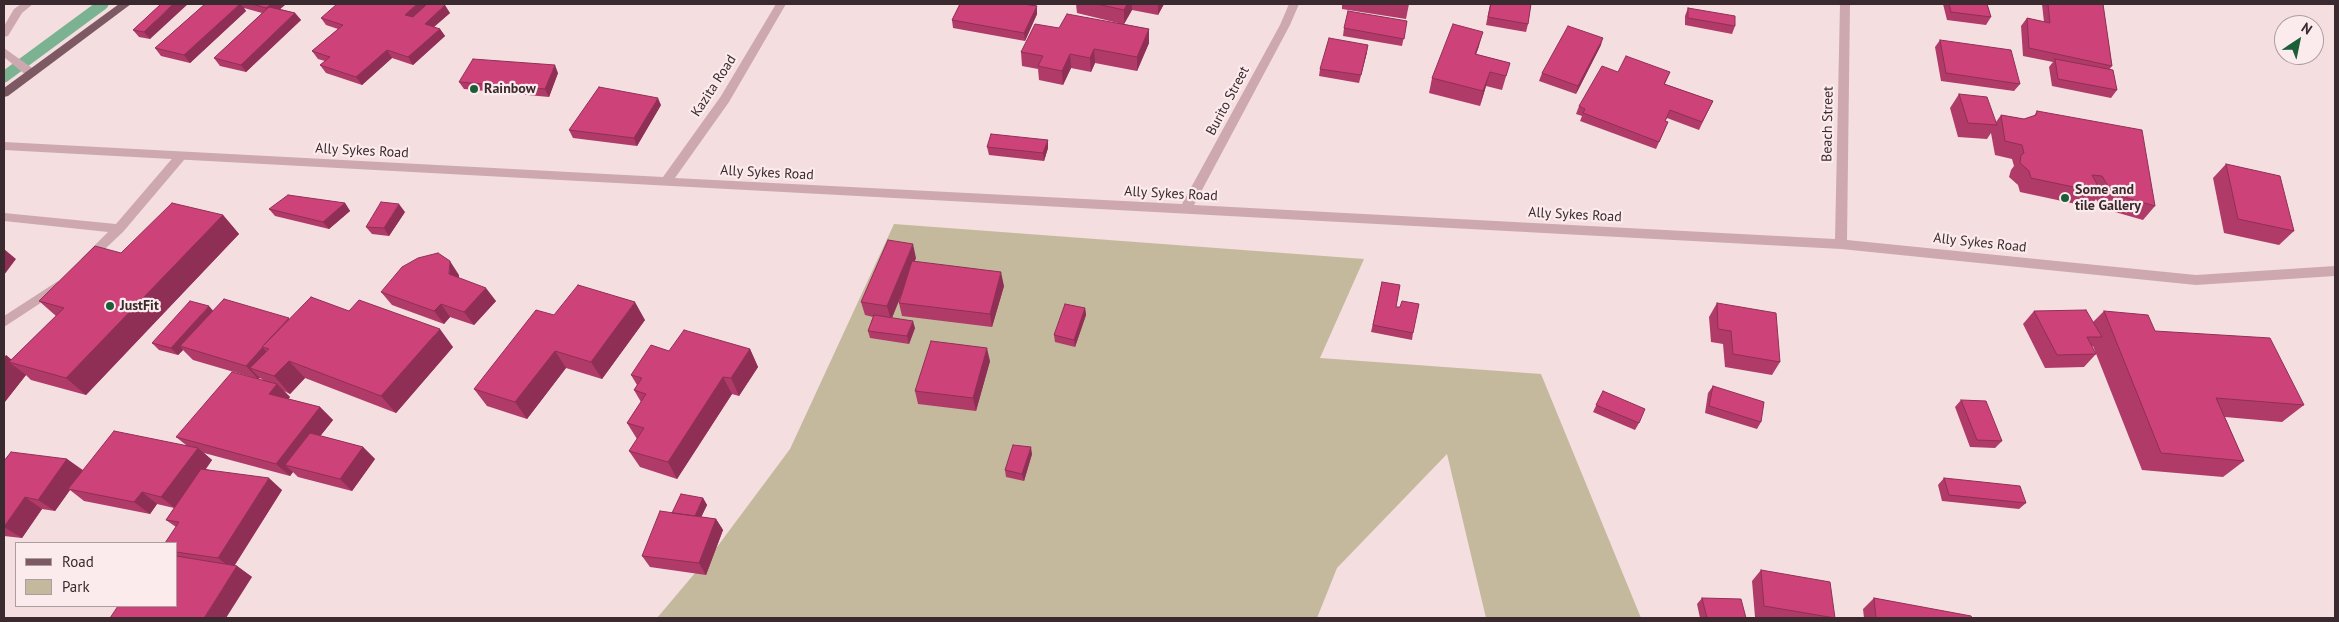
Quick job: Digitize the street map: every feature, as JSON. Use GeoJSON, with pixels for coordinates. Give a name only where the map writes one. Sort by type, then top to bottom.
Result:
{"type":"FeatureCollection","features":[{"type":"Feature","properties":{"kind":"main road"},"geometry":{"type":"LineString","coordinates":[[4,93],[126,4]]}},
{"type":"Feature","properties":{"kind":"street"},"geometry":{"type":"LineString","coordinates":[[4,34],[18,11],[28,4]]}},
{"type":"Feature","properties":{"kind":"street","name":"Kazita Road"},"geometry":{"type":"LineString","coordinates":[[666,182],[725,99],[781,4]]}},
{"type":"Feature","properties":{"kind":"street","name":"Burito Street"},"geometry":{"type":"LineString","coordinates":[[1185,210],[1281,33],[1294,4]]}},
{"type":"Feature","properties":{"kind":"street","name":"Beach Street"},"geometry":{"type":"LineString","coordinates":[[1841,244],[1845,4]]}},
{"type":"Feature","properties":{"kind":"street"},"geometry":{"type":"LineString","coordinates":[[4,52],[32,73]]}},
{"type":"Feature","properties":{"kind":"street","name":"Ally Sykes Road"},"geometry":{"type":"LineString","coordinates":[[4,146],[180,157],[1841,244],[2196,280],[2335,271]]}},
{"type":"Feature","properties":{"kind":"street"},"geometry":{"type":"LineString","coordinates":[[4,322],[72,274],[119,229],[180,157]]}},
{"type":"Feature","properties":{"kind":"street"},"geometry":{"type":"LineString","coordinates":[[4,216],[119,229]]}},
{"type":"Feature","properties":{"kind":"green space"},"geometry":{"type":"Polygon","coordinates":[[[894,224],[1364,259],[1320,358],[1541,374],[1641,618],[1486,618],[1447,454],[1337,568],[1317,618],[657,618],[717,547],[790,449],[894,224]]]}},
{"type":"Feature","properties":{"kind":"building"},"geometry":{"type":"Polygon","coordinates":[[[161,4],[173,4],[144,32],[133,30],[161,4]]]}},
{"type":"Feature","properties":{"kind":"building"},"geometry":{"type":"Polygon","coordinates":[[[205,4],[240,4],[184,55],[155,48],[205,4]]]}},
{"type":"Feature","properties":{"kind":"building"},"geometry":{"type":"Polygon","coordinates":[[[252,4],[272,4],[266,8],[252,4]]]}},
{"type":"Feature","properties":{"kind":"building"},"geometry":{"type":"Polygon","coordinates":[[[337,4],[417,4],[405,15],[413,17],[427,4],[445,5],[425,24],[440,29],[408,57],[387,50],[356,77],[320,65],[330,57],[312,51],[343,25],[321,18],[337,4]]]}},
{"type":"Feature","properties":{"kind":"building"},"geometry":{"type":"Polygon","coordinates":[[[960,4],[1023,4],[1037,6],[1024,33],[952,20],[960,4]]]}},
{"type":"Feature","properties":{"kind":"building"},"geometry":{"type":"Polygon","coordinates":[[[1097,4],[1127,4],[1124,10],[1097,4]]]}},
{"type":"Feature","properties":{"kind":"building"},"geometry":{"type":"Polygon","coordinates":[[[1491,4],[1531,4],[1528,24],[1488,17],[1491,4]]]}},
{"type":"Feature","properties":{"kind":"building"},"geometry":{"type":"Polygon","coordinates":[[[1949,4],[1987,4],[1991,17],[1951,12],[1949,4]]]}},
{"type":"Feature","properties":{"kind":"building"},"geometry":{"type":"Polygon","coordinates":[[[2048,4],[2103,4],[2112,66],[2029,48],[2027,18],[2050,23],[2048,4]]]}},
{"type":"Feature","properties":{"kind":"building"},"geometry":{"type":"Polygon","coordinates":[[[269,7],[295,13],[241,65],[214,58],[269,7]]]}},
{"type":"Feature","properties":{"kind":"building"},"geometry":{"type":"Polygon","coordinates":[[[1688,8],[1735,16],[1735,26],[1688,18],[1688,8]]]}},
{"type":"Feature","properties":{"kind":"building"},"geometry":{"type":"Polygon","coordinates":[[[1348,11],[1407,21],[1404,39],[1344,28],[1348,11]]]}},
{"type":"Feature","properties":{"kind":"building"},"geometry":{"type":"Polygon","coordinates":[[[1067,14],[1149,29],[1137,57],[1094,49],[1090,58],[1070,54],[1062,71],[1038,66],[1043,56],[1021,52],[1035,24],[1059,28],[1067,14]]]}},
{"type":"Feature","properties":{"kind":"building"},"geometry":{"type":"Polygon","coordinates":[[[1453,24],[1483,32],[1475,54],[1510,63],[1506,76],[1490,72],[1483,91],[1432,78],[1453,24]]]}},
{"type":"Feature","properties":{"kind":"building"},"geometry":{"type":"Polygon","coordinates":[[[1568,26],[1603,38],[1578,86],[1542,73],[1568,26]]]}},
{"type":"Feature","properties":{"kind":"building"},"geometry":{"type":"Polygon","coordinates":[[[1329,38],[1368,45],[1361,75],[1320,69],[1329,38]]]}},
{"type":"Feature","properties":{"kind":"building"},"geometry":{"type":"Polygon","coordinates":[[[1940,40],[2011,50],[2020,84],[1946,73],[1940,40]]]}},
{"type":"Feature","properties":{"kind":"building"},"geometry":{"type":"Polygon","coordinates":[[[1626,56],[1670,72],[1664,84],[1713,101],[1702,122],[1670,110],[1665,121],[1668,122],[1659,142],[1583,113],[1585,109],[1579,106],[1602,66],[1618,72],[1626,56]]]}},
{"type":"Feature","properties":{"kind":"building"},"geometry":{"type":"Polygon","coordinates":[[[473,59],[555,65],[545,89],[459,82],[473,59]]]}},
{"type":"Feature","properties":{"kind":"building"},"geometry":{"type":"Polygon","coordinates":[[[2055,59],[2113,70],[2117,90],[2058,79],[2055,59]]]}},
{"type":"Feature","properties":{"kind":"building"},"geometry":{"type":"Polygon","coordinates":[[[599,87],[658,98],[634,138],[569,130],[599,87]]]}},
{"type":"Feature","properties":{"kind":"building"},"geometry":{"type":"Polygon","coordinates":[[[1959,94],[1987,97],[1997,125],[1968,123],[1959,94]]]}},
{"type":"Feature","properties":{"kind":"building"},"geometry":{"type":"Polygon","coordinates":[[[2037,111],[2142,130],[2155,206],[2113,194],[2102,176],[2092,175],[2102,193],[2031,178],[2029,171],[2020,163],[2021,155],[2024,153],[2022,145],[2005,141],[2001,115],[2024,119],[2036,115],[2037,111]]]}},
{"type":"Feature","properties":{"kind":"building"},"geometry":{"type":"Polygon","coordinates":[[[991,134],[1048,140],[1043,153],[987,147],[991,134]]]}},
{"type":"Feature","properties":{"kind":"building"},"geometry":{"type":"Polygon","coordinates":[[[2226,164],[2280,176],[2294,231],[2238,219],[2226,164]]]}},
{"type":"Feature","properties":{"kind":"building"},"geometry":{"type":"Polygon","coordinates":[[[288,195],[345,203],[323,222],[269,209],[288,195]]]}},
{"type":"Feature","properties":{"kind":"building"},"geometry":{"type":"Polygon","coordinates":[[[381,202],[399,204],[384,228],[366,227],[381,202]]]}},
{"type":"Feature","properties":{"kind":"building"},"geometry":{"type":"Polygon","coordinates":[[[172,203],[223,215],[66,378],[9,362],[64,308],[39,301],[95,246],[121,253],[172,203]]]}},
{"type":"Feature","properties":{"kind":"building"},"geometry":{"type":"Polygon","coordinates":[[[888,240],[913,244],[887,306],[861,302],[888,240]]]}},
{"type":"Feature","properties":{"kind":"building"},"geometry":{"type":"Polygon","coordinates":[[[438,253],[450,261],[449,274],[486,288],[464,312],[441,304],[434,311],[381,292],[402,267],[418,258],[438,253]]]}},
{"type":"Feature","properties":{"kind":"building"},"geometry":{"type":"Polygon","coordinates":[[[912,261],[1001,272],[990,314],[899,303],[912,261]]]}},
{"type":"Feature","properties":{"kind":"building"},"geometry":{"type":"Polygon","coordinates":[[[1382,282],[1400,285],[1396,307],[1400,307],[1402,301],[1419,304],[1413,333],[1373,325],[1382,282]]]}},
{"type":"Feature","properties":{"kind":"building"},"geometry":{"type":"Polygon","coordinates":[[[578,285],[635,302],[591,362],[555,351],[515,402],[474,389],[536,310],[554,315],[578,285]]]}},
{"type":"Feature","properties":{"kind":"building"},"geometry":{"type":"Polygon","coordinates":[[[311,297],[349,311],[359,300],[440,329],[381,396],[289,361],[274,376],[250,368],[269,349],[262,347],[311,297]]]}},
{"type":"Feature","properties":{"kind":"building"},"geometry":{"type":"Polygon","coordinates":[[[224,299],[289,318],[246,366],[180,346],[224,299]]]}},
{"type":"Feature","properties":{"kind":"building"},"geometry":{"type":"Polygon","coordinates":[[[190,301],[209,306],[171,348],[152,343],[190,301]]]}},
{"type":"Feature","properties":{"kind":"building"},"geometry":{"type":"Polygon","coordinates":[[[1717,303],[1776,313],[1780,362],[1733,354],[1731,331],[1718,329],[1717,303]]]}},
{"type":"Feature","properties":{"kind":"building"},"geometry":{"type":"Polygon","coordinates":[[[1065,304],[1085,308],[1074,340],[1054,335],[1065,304]]]}},
{"type":"Feature","properties":{"kind":"building"},"geometry":{"type":"Polygon","coordinates":[[[2086,310],[2102,337],[2087,337],[2096,354],[2057,355],[2034,311],[2086,310]]]}},
{"type":"Feature","properties":{"kind":"building"},"geometry":{"type":"Polygon","coordinates":[[[2104,311],[2148,315],[2155,331],[2270,338],[2304,405],[2216,398],[2244,461],[2161,453],[2104,311]]]}},
{"type":"Feature","properties":{"kind":"building"},"geometry":{"type":"Polygon","coordinates":[[[874,315],[913,321],[907,336],[868,331],[874,315]]]}},
{"type":"Feature","properties":{"kind":"building"},"geometry":{"type":"Polygon","coordinates":[[[684,330],[750,349],[731,378],[723,377],[668,462],[629,451],[644,428],[627,423],[646,394],[634,390],[642,378],[631,375],[651,345],[669,351],[684,330]]]}},
{"type":"Feature","properties":{"kind":"building"},"geometry":{"type":"Polygon","coordinates":[[[931,341],[987,348],[973,398],[915,391],[931,341]]]}},
{"type":"Feature","properties":{"kind":"building"},"geometry":{"type":"Polygon","coordinates":[[[232,372],[277,384],[269,394],[320,407],[276,464],[176,437],[232,372]]]}},
{"type":"Feature","properties":{"kind":"building"},"geometry":{"type":"Polygon","coordinates":[[[1713,386],[1764,402],[1761,422],[1709,406],[1713,386]]]}},
{"type":"Feature","properties":{"kind":"building"},"geometry":{"type":"Polygon","coordinates":[[[1603,391],[1645,409],[1639,423],[1596,405],[1603,391]]]}},
{"type":"Feature","properties":{"kind":"building"},"geometry":{"type":"Polygon","coordinates":[[[1961,400],[1986,401],[2002,441],[1977,440],[1961,400]]]}},
{"type":"Feature","properties":{"kind":"building"},"geometry":{"type":"Polygon","coordinates":[[[114,431],[198,448],[161,497],[142,492],[134,502],[68,489],[114,431]]]}},
{"type":"Feature","properties":{"kind":"building"},"geometry":{"type":"Polygon","coordinates":[[[310,433],[363,447],[340,479],[285,465],[310,433]]]}},
{"type":"Feature","properties":{"kind":"building"},"geometry":{"type":"Polygon","coordinates":[[[1013,445],[1031,447],[1022,474],[1005,470],[1013,445]]]}},
{"type":"Feature","properties":{"kind":"building"},"geometry":{"type":"Polygon","coordinates":[[[11,452],[67,459],[38,500],[25,497],[4,527],[4,461],[11,452]]]}},
{"type":"Feature","properties":{"kind":"building"},"geometry":{"type":"Polygon","coordinates":[[[201,469],[269,478],[218,558],[178,552],[178,542],[166,542],[179,522],[166,520],[201,469]]]}},
{"type":"Feature","properties":{"kind":"building"},"geometry":{"type":"Polygon","coordinates":[[[1944,478],[2020,486],[2026,503],[1949,495],[1944,478]]]}},
{"type":"Feature","properties":{"kind":"building"},"geometry":{"type":"Polygon","coordinates":[[[681,494],[703,498],[695,516],[672,513],[681,494]]]}},
{"type":"Feature","properties":{"kind":"building"},"geometry":{"type":"Polygon","coordinates":[[[660,511],[716,519],[699,563],[642,556],[660,511]]]}},
{"type":"Feature","properties":{"kind":"building"},"geometry":{"type":"Polygon","coordinates":[[[178,556],[237,566],[204,618],[110,618],[117,607],[178,607],[178,556]]]}},
{"type":"Feature","properties":{"kind":"building"},"geometry":{"type":"Polygon","coordinates":[[[1761,570],[1830,582],[1835,618],[1764,606],[1761,570]]]}},
{"type":"Feature","properties":{"kind":"building"},"geometry":{"type":"Polygon","coordinates":[[[1702,598],[1741,599],[1746,618],[1707,618],[1702,598]]]}},
{"type":"Feature","properties":{"kind":"building"},"geometry":{"type":"Polygon","coordinates":[[[1874,598],[1971,616],[1972,618],[1876,618],[1874,598]]]}},
{"type":"Feature","properties":{"kind":"waterway"},"geometry":{"type":"LineString","coordinates":[[4,77],[103,4]]}},
{"type":"Feature","properties":{"kind":"place","name":"Rainbow"},"geometry":{"type":"Point","coordinates":[474,89]}},
{"type":"Feature","properties":{"kind":"place","name":"Some and tile Gallery"},"geometry":{"type":"Point","coordinates":[2065,198]}},
{"type":"Feature","properties":{"kind":"place","name":"JustFit"},"geometry":{"type":"Point","coordinates":[110,306]}}]}
